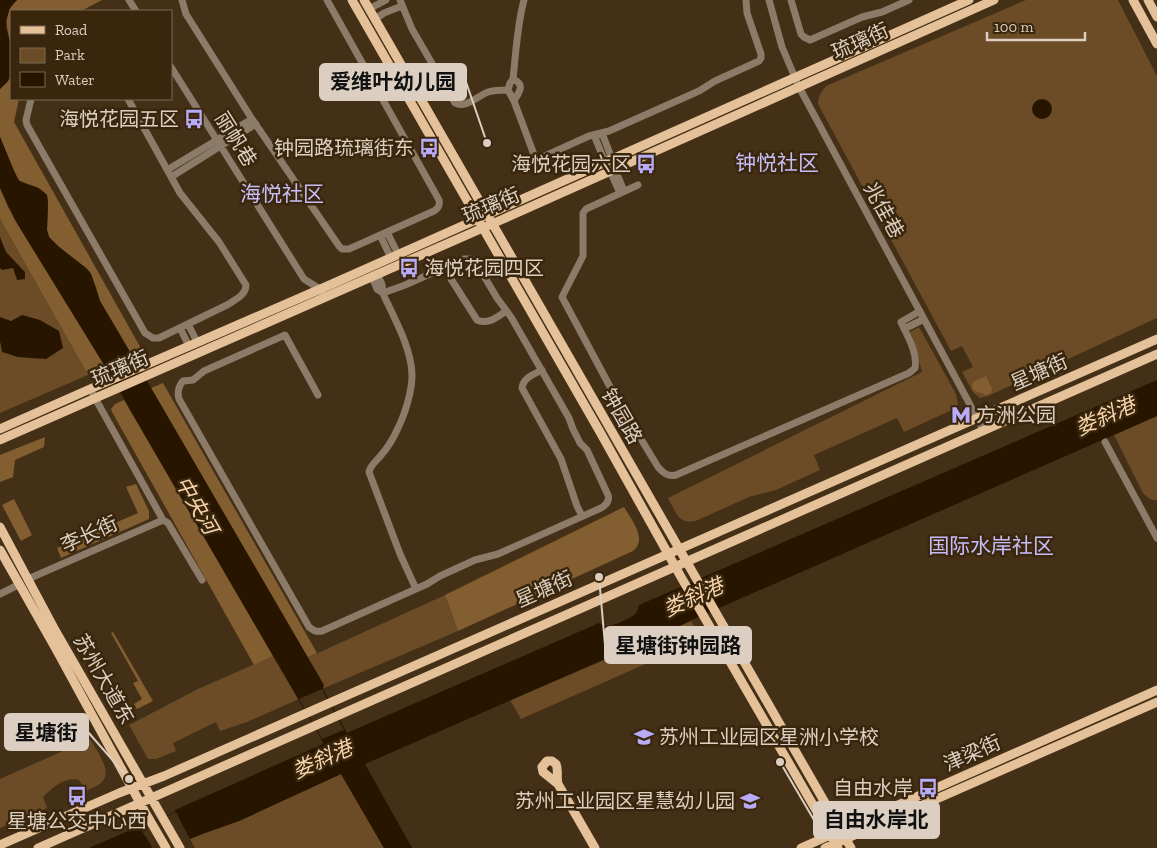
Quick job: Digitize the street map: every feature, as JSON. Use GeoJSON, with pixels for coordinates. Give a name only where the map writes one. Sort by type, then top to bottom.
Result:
{"type":"FeatureCollection","features":[{"type":"Feature","properties":{"kind":"main road","name":"钟园路"},"geometry":{"type":"LineString","coordinates":[[352,0],[834,842]]}},
{"type":"Feature","properties":{"kind":"main road","name":"钟园路"},"geometry":{"type":"LineString","coordinates":[[364,0],[851,848]]}},
{"type":"Feature","properties":{"kind":"main road","name":"琉璃街"},"geometry":{"type":"LineString","coordinates":[[0,429],[320,289],[969,0]]}},
{"type":"Feature","properties":{"kind":"main road","name":"琉璃街"},"geometry":{"type":"LineString","coordinates":[[0,440],[493,224],[994,0]]}},
{"type":"Feature","properties":{"kind":"main road"},"geometry":{"type":"LineString","coordinates":[[1133,0],[1157,44]]}},
{"type":"Feature","properties":{"kind":"main road"},"geometry":{"type":"LineString","coordinates":[[1148,0],[1157,17]]}},
{"type":"Feature","properties":{"kind":"main road","name":"星塘街"},"geometry":{"type":"LineString","coordinates":[[0,845],[131,788],[164,776],[1157,339]]}},
{"type":"Feature","properties":{"kind":"main road","name":"星塘街"},"geometry":{"type":"LineString","coordinates":[[38,848],[1157,354]]}},
{"type":"Feature","properties":{"kind":"main road","name":"苏州大道东"},"geometry":{"type":"LineString","coordinates":[[0,527],[60,638],[180,848]]}},
{"type":"Feature","properties":{"kind":"main road","name":"苏州大道东"},"geometry":{"type":"LineString","coordinates":[[0,550],[166,848]]}},
{"type":"Feature","properties":{"kind":"main road","name":"津梁街"},"geometry":{"type":"LineString","coordinates":[[824,848],[843,835],[1157,690]]}},
{"type":"Feature","properties":{"kind":"main road","name":"津梁街"},"geometry":{"type":"LineString","coordinates":[[843,835],[1157,702]]}},
{"type":"Feature","properties":{"kind":"main road"},"geometry":{"type":"LineString","coordinates":[[558,784],[595,848]]}},
{"type":"Feature","properties":{"kind":"main road","name":"津梁街"},"geometry":{"type":"LineString","coordinates":[[801,848],[834,842]]}},
{"type":"Feature","properties":{"kind":"street"},"geometry":{"type":"LineString","coordinates":[[182,0],[186,14],[254,122],[339,246],[342,249],[349,249],[434,211],[438,207],[439,200],[327,0]]}},
{"type":"Feature","properties":{"kind":"street"},"geometry":{"type":"LineString","coordinates":[[369,9],[386,0]]}},
{"type":"Feature","properties":{"kind":"street"},"geometry":{"type":"LineString","coordinates":[[524,0],[516,38],[513,79],[508,90],[536,160],[589,136],[609,131],[699,91],[715,81],[759,61],[761,54],[747,13],[746,0]]}},
{"type":"Feature","properties":{"kind":"street","name":"兆佳巷"},"geometry":{"type":"LineString","coordinates":[[769,0],[782,46],[799,88],[983,430]]}},
{"type":"Feature","properties":{"kind":"street"},"geometry":{"type":"LineString","coordinates":[[791,0],[801,34],[810,40],[862,17],[882,12],[909,0]]}},
{"type":"Feature","properties":{"kind":"street"},"geometry":{"type":"LineString","coordinates":[[375,19],[401,3],[412,29],[455,104],[466,104],[488,92],[508,90]]}},
{"type":"Feature","properties":{"kind":"street","name":"丽帆巷"},"geometry":{"type":"LineString","coordinates":[[172,69],[304,279],[320,289],[325,298]]}},
{"type":"Feature","properties":{"kind":"street"},"geometry":{"type":"LineString","coordinates":[[513,79],[518,82],[521,90],[514,102]]}},
{"type":"Feature","properties":{"kind":"street"},"geometry":{"type":"LineString","coordinates":[[30,100],[26,120],[27,125],[145,332],[148,336],[159,338],[236,300],[243,294],[246,288],[219,242],[180,193],[129,100]]}},
{"type":"Feature","properties":{"kind":"street"},"geometry":{"type":"LineString","coordinates":[[169,174],[254,122]]}},
{"type":"Feature","properties":{"kind":"street"},"geometry":{"type":"LineString","coordinates":[[598,134],[608,161]]}},
{"type":"Feature","properties":{"kind":"street"},"geometry":{"type":"LineString","coordinates":[[612,170],[622,192]]}},
{"type":"Feature","properties":{"kind":"street"},"geometry":{"type":"LineString","coordinates":[[638,185],[589,207],[583,213],[583,256],[562,297],[616,398],[658,467],[667,475],[676,475],[908,373],[915,368],[916,360],[911,343],[902,326]]}},
{"type":"Feature","properties":{"kind":"street"},"geometry":{"type":"LineString","coordinates":[[384,234],[394,256]]}},
{"type":"Feature","properties":{"kind":"street"},"geometry":{"type":"LineString","coordinates":[[318,395],[285,335],[204,371],[196,378],[184,380],[177,394],[304,619],[313,631],[322,631],[427,584],[475,560],[498,554],[604,506],[608,502],[609,498],[587,450],[573,429],[570,418],[511,317],[474,261],[464,259],[382,293]]}},
{"type":"Feature","properties":{"kind":"street"},"geometry":{"type":"LineString","coordinates":[[444,268],[477,320],[488,322],[506,311]]}},
{"type":"Feature","properties":{"kind":"street"},"geometry":{"type":"LineString","coordinates":[[375,276],[377,289],[382,293],[402,337],[411,363],[412,374],[405,409],[399,427],[382,455],[370,468],[370,472],[400,554],[416,589]]}},
{"type":"Feature","properties":{"kind":"street","name":"丽帆巷"},"geometry":{"type":"LineString","coordinates":[[304,279],[305,295],[309,305]]}},
{"type":"Feature","properties":{"kind":"street"},"geometry":{"type":"LineString","coordinates":[[902,326],[920,311]]}},
{"type":"Feature","properties":{"kind":"street"},"geometry":{"type":"LineString","coordinates":[[902,326],[924,318]]}},
{"type":"Feature","properties":{"kind":"street"},"geometry":{"type":"LineString","coordinates":[[188,324],[193,344]]}},
{"type":"Feature","properties":{"kind":"street"},"geometry":{"type":"LineString","coordinates":[[180,328],[193,344]]}},
{"type":"Feature","properties":{"kind":"street"},"geometry":{"type":"LineString","coordinates":[[542,370],[526,379],[523,382],[522,388],[561,459],[582,516]]}},
{"type":"Feature","properties":{"kind":"street"},"geometry":{"type":"LineString","coordinates":[[90,389],[163,520],[168,523],[202,580]]}},
{"type":"Feature","properties":{"kind":"street"},"geometry":{"type":"LineString","coordinates":[[1105,442],[1157,538]]}},
{"type":"Feature","properties":{"kind":"street","name":"李长街"},"geometry":{"type":"LineString","coordinates":[[28,579],[163,520]]}},
{"type":"Feature","properties":{"kind":"street"},"geometry":{"type":"LineString","coordinates":[[0,589],[19,583]]}},
{"type":"Feature","properties":{"kind":"street"},"geometry":{"type":"LineString","coordinates":[[0,594],[19,583]]}},
{"type":"Feature","properties":{"kind":"green space","name":"方洲公园"},"geometry":{"type":"Polygon","coordinates":[[[1026,0],[1118,0],[1157,76],[1157,318],[980,398],[973,392],[962,372],[973,367],[962,346],[951,351],[818,101],[820,94],[826,86],[1026,0]]]}},
{"type":"Feature","properties":{"kind":"green space"},"geometry":{"type":"Polygon","coordinates":[[[0,219],[88,375],[0,413],[0,219]]]}},
{"type":"Feature","properties":{"kind":"green space"},"geometry":{"type":"Polygon","coordinates":[[[919,327],[956,394],[958,404],[956,408],[904,432],[897,418],[814,455],[820,470],[776,490],[749,497],[698,520],[686,521],[679,517],[668,498],[922,372],[910,332],[919,327]]]}},
{"type":"Feature","properties":{"kind":"green space"},"geometry":{"type":"Polygon","coordinates":[[[1157,416],[1157,500],[1155,500],[1143,493],[1114,435],[1157,416]]]}},
{"type":"Feature","properties":{"kind":"green space"},"geometry":{"type":"Polygon","coordinates":[[[445,595],[458,631],[322,689],[307,658],[445,595]]]}},
{"type":"Feature","properties":{"kind":"green space"},"geometry":{"type":"Polygon","coordinates":[[[691,621],[702,639],[521,719],[510,700],[614,656],[620,646],[632,640],[640,637],[653,638],[691,621]]]}},
{"type":"Feature","properties":{"kind":"green space"},"geometry":{"type":"Polygon","coordinates":[[[273,656],[299,699],[247,722],[220,731],[216,722],[173,743],[176,751],[156,759],[149,759],[147,757],[129,725],[198,689],[273,656]]]}},
{"type":"Feature","properties":{"kind":"green space"},"geometry":{"type":"Polygon","coordinates":[[[90,739],[105,766],[106,772],[102,782],[84,792],[79,780],[64,781],[43,797],[47,808],[0,828],[0,779],[90,739]]]}},
{"type":"Feature","properties":{"kind":"green space"},"geometry":{"type":"Polygon","coordinates":[[[341,774],[384,848],[195,848],[190,839],[239,821],[341,774]]]}},
{"type":"Feature","properties":{"kind":"shaded area"},"geometry":{"type":"Polygon","coordinates":[[[17,0],[102,0],[83,10],[10,10],[10,40],[7,16],[12,5],[17,0]]]}},
{"type":"Feature","properties":{"kind":"shaded area"},"geometry":{"type":"Polygon","coordinates":[[[10,77],[10,100],[19,100],[14,122],[143,352],[133,357],[100,301],[90,272],[49,237],[47,230],[47,195],[39,188],[20,181],[13,170],[0,137],[0,89],[10,77]]]}},
{"type":"Feature","properties":{"kind":"shaded area"},"geometry":{"type":"Polygon","coordinates":[[[0,188],[8,207],[25,236],[106,368],[88,375],[0,219],[0,188]]]}},
{"type":"Feature","properties":{"kind":"shaded area"},"geometry":{"type":"Polygon","coordinates":[[[986,376],[992,389],[991,393],[986,395],[973,390],[973,382],[986,376]]]}},
{"type":"Feature","properties":{"kind":"shaded area"},"geometry":{"type":"Polygon","coordinates":[[[163,383],[317,653],[307,658],[151,388],[163,383]]]}},
{"type":"Feature","properties":{"kind":"shaded area"},"geometry":{"type":"Polygon","coordinates":[[[124,400],[273,656],[254,665],[112,412],[111,409],[115,404],[124,400]]]}},
{"type":"Feature","properties":{"kind":"shaded area"},"geometry":{"type":"Polygon","coordinates":[[[45,437],[44,447],[15,460],[13,477],[0,482],[0,455],[45,437]]]}},
{"type":"Feature","properties":{"kind":"shaded area"},"geometry":{"type":"Polygon","coordinates":[[[136,484],[149,511],[149,519],[61,558],[57,548],[138,513],[126,487],[136,484]]]}},
{"type":"Feature","properties":{"kind":"shaded area"},"geometry":{"type":"Polygon","coordinates":[[[14,499],[32,535],[21,541],[2,505],[14,499]]]}},
{"type":"Feature","properties":{"kind":"shaded area"},"geometry":{"type":"Polygon","coordinates":[[[624,507],[639,535],[639,541],[633,551],[458,631],[445,595],[624,507]]]}},
{"type":"Feature","properties":{"kind":"shaded area"},"geometry":{"type":"Polygon","coordinates":[[[113,632],[153,701],[137,709],[134,704],[142,699],[133,683],[138,681],[111,633],[113,632]]]}},
{"type":"Feature","properties":{"kind":"water"},"geometry":{"type":"Polygon","coordinates":[[[0,0],[17,0],[10,8],[6,21],[10,42],[10,77],[0,89],[0,0]]]}},
{"type":"Feature","properties":{"kind":"water"},"geometry":{"type":"Polygon","coordinates":[[[1038,99],[1046,99],[1052,105],[1052,113],[1046,119],[1038,119],[1032,113],[1032,105],[1038,99]]]}},
{"type":"Feature","properties":{"kind":"water"},"geometry":{"type":"Polygon","coordinates":[[[0,137],[18,180],[36,187],[47,195],[47,230],[49,237],[91,274],[100,301],[324,685],[323,689],[347,733],[599,623],[603,626],[609,626],[622,622],[636,613],[639,605],[1157,380],[1157,416],[653,638],[645,636],[632,640],[620,646],[614,655],[365,764],[412,848],[384,848],[341,774],[239,821],[190,839],[183,826],[149,841],[152,848],[89,848],[175,812],[175,810],[323,744],[323,742],[106,368],[15,220],[0,188],[0,137]]]}},
{"type":"Feature","properties":{"kind":"water"},"geometry":{"type":"Polygon","coordinates":[[[0,237],[6,252],[25,272],[25,279],[17,280],[13,268],[2,270],[0,268],[0,237]]]}},
{"type":"Feature","properties":{"kind":"water"},"geometry":{"type":"Polygon","coordinates":[[[22,315],[40,320],[59,331],[63,348],[46,359],[18,357],[2,352],[0,317],[11,321],[22,315]]]}},
{"type":"Feature","properties":{"kind":"pier"},"geometry":{"type":"Polygon","coordinates":[[[322,689],[344,730],[322,739],[299,699],[322,689]]]}},
{"type":"Feature","properties":{"kind":"pier"},"geometry":{"type":"Polygon","coordinates":[[[176,812],[183,826],[149,842],[140,828],[176,812]]]}},
{"type":"Feature","properties":{"kind":"place","name":"海悦花园五区"},"geometry":{"type":"Point","coordinates":[194,119]}},
{"type":"Feature","properties":{"kind":"place","name":"爱维叶幼儿园"},"geometry":{"type":"Point","coordinates":[487,143]}},
{"type":"Feature","properties":{"kind":"place","name":"钟园路琉璃街东"},"geometry":{"type":"Point","coordinates":[429,148]}},
{"type":"Feature","properties":{"kind":"place","name":"海悦花园六区"},"geometry":{"type":"Point","coordinates":[646,164]}},
{"type":"Feature","properties":{"kind":"place","name":"海悦花园四区"},"geometry":{"type":"Point","coordinates":[409,268]}},
{"type":"Feature","properties":{"kind":"place","name":"方洲公园"},"geometry":{"type":"Point","coordinates":[961,415]}},
{"type":"Feature","properties":{"kind":"place","name":"星塘街钟园路"},"geometry":{"type":"Point","coordinates":[599,577]}},
{"type":"Feature","properties":{"kind":"place","name":"苏州工业园区星洲小学校"},"geometry":{"type":"Point","coordinates":[644,737]}},
{"type":"Feature","properties":{"kind":"place","name":"自由水岸北"},"geometry":{"type":"Point","coordinates":[780,762]}},
{"type":"Feature","properties":{"kind":"place","name":"星塘街"},"geometry":{"type":"Point","coordinates":[129,779]}},
{"type":"Feature","properties":{"kind":"place","name":"自由水岸"},"geometry":{"type":"Point","coordinates":[928,788]}},
{"type":"Feature","properties":{"kind":"place","name":"星塘公交中心西"},"geometry":{"type":"Point","coordinates":[77,796]}},
{"type":"Feature","properties":{"kind":"place","name":"苏州工业园区星慧幼儿园"},"geometry":{"type":"Point","coordinates":[750,801]}},
{"type":"Feature","properties":{"kind":"district","name":"钟悦社区"},"geometry":{"type":"Point","coordinates":[777,162]}},
{"type":"Feature","properties":{"kind":"district","name":"海悦社区"},"geometry":{"type":"Point","coordinates":[282,193]}},
{"type":"Feature","properties":{"kind":"district","name":"国际水岸社区"},"geometry":{"type":"Point","coordinates":[991,545]}},
{"type":"Feature","properties":{"kind":"water label","name":"娄斜港"},"geometry":{"type":"Point","coordinates":[1105,416]}},
{"type":"Feature","properties":{"kind":"water label","name":"中央河"},"geometry":{"type":"Point","coordinates":[197,505]}},
{"type":"Feature","properties":{"kind":"water label","name":"娄斜港"},"geometry":{"type":"Point","coordinates":[693,597]}},
{"type":"Feature","properties":{"kind":"water label","name":"娄斜港"},"geometry":{"type":"Point","coordinates":[322,759]}}]}
